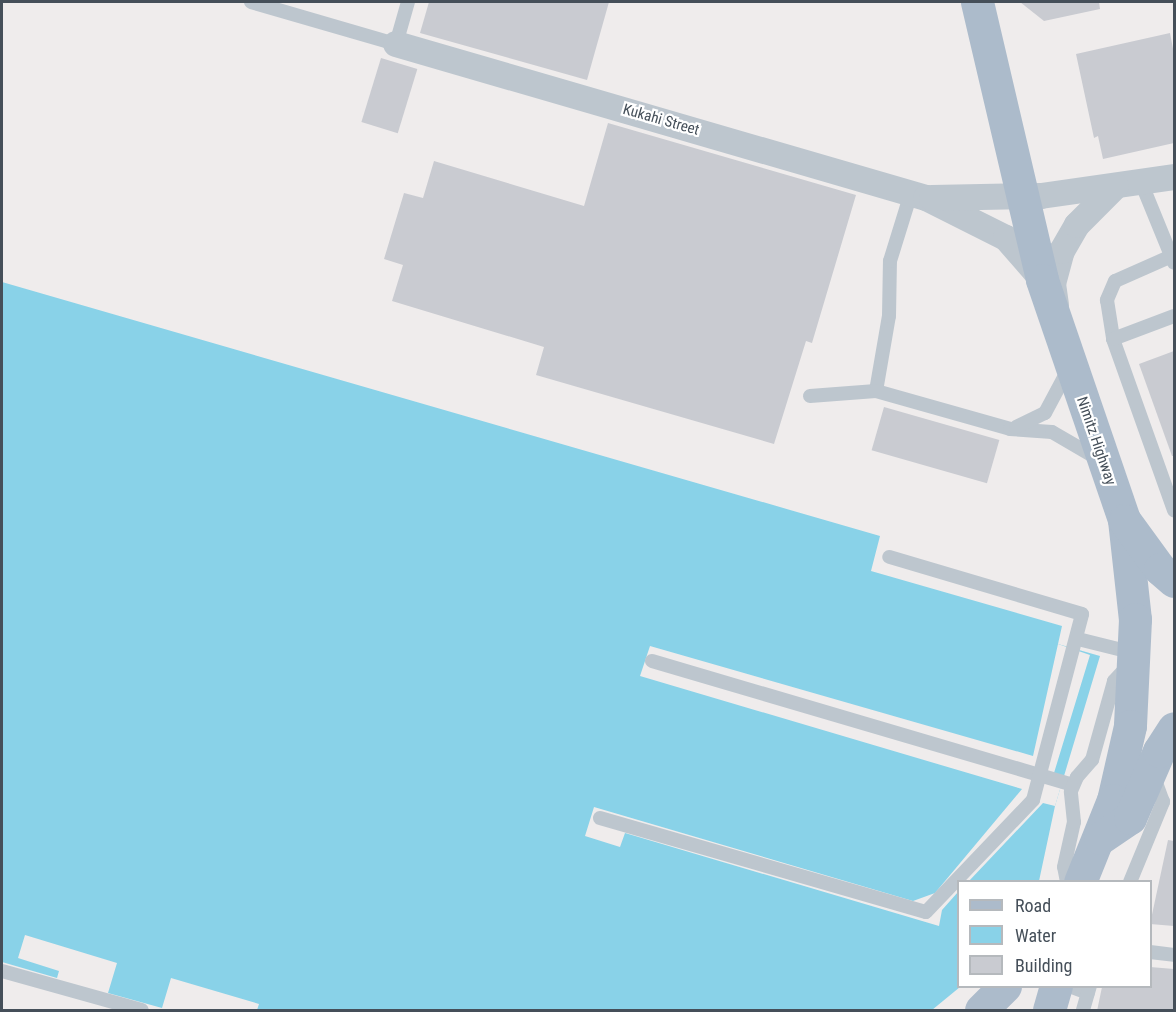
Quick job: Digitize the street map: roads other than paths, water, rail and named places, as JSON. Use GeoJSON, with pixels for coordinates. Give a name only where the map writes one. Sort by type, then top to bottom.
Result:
{"type":"FeatureCollection","features":[{"type":"Feature","properties":{"kind":"main road","name":"Nimitz Highway"},"geometry":{"type":"LineString","coordinates":[[977,2],[1020,195],[1042,280],[1102,462],[1124,519],[1136,654],[1123,761],[1100,838],[1081,880]]}},
{"type":"Feature","properties":{"kind":"main road"},"geometry":{"type":"LineString","coordinates":[[1124,519],[1160,569],[1174,581]]}},
{"type":"Feature","properties":{"kind":"main road"},"geometry":{"type":"LineString","coordinates":[[1100,838],[1130,818],[1151,770],[1174,728]]}},
{"type":"Feature","properties":{"kind":"main road"},"geometry":{"type":"LineString","coordinates":[[981,1011],[1004,988]]}},
{"type":"Feature","properties":{"kind":"main road"},"geometry":{"type":"LineString","coordinates":[[1049,1011],[1056,988]]}},
{"type":"Feature","properties":{"kind":"street","name":"Kukahi Street"},"geometry":{"type":"LineString","coordinates":[[396,44],[919,195],[1006,238],[1042,280]]}},
{"type":"Feature","properties":{"kind":"street","name":"Kukahi Street"},"geometry":{"type":"LineString","coordinates":[[919,195],[1041,196],[1174,177]]}},
{"type":"Feature","properties":{"kind":"street"},"geometry":{"type":"LineString","coordinates":[[1058,328],[1053,284],[1062,251],[1077,225],[1128,184]]}},
{"type":"Feature","properties":{"kind":"lane"},"geometry":{"type":"LineString","coordinates":[[251,2],[396,44],[408,2]]}},
{"type":"Feature","properties":{"kind":"lane"},"geometry":{"type":"LineString","coordinates":[[1128,184],[1173,259],[1111,286],[1107,300],[1113,339],[1174,510]]}},
{"type":"Feature","properties":{"kind":"lane"},"geometry":{"type":"LineString","coordinates":[[876,391],[889,316],[890,261],[919,195]]}},
{"type":"Feature","properties":{"kind":"lane"},"geometry":{"type":"LineString","coordinates":[[1113,339],[1174,316]]}},
{"type":"Feature","properties":{"kind":"lane"},"geometry":{"type":"LineString","coordinates":[[1010,429],[1045,412],[1070,366]]}},
{"type":"Feature","properties":{"kind":"lane"},"geometry":{"type":"LineString","coordinates":[[810,396],[876,391],[1010,429],[1062,436],[1102,462]]}},
{"type":"Feature","properties":{"kind":"lane"},"geometry":{"type":"LineString","coordinates":[[600,818],[926,912],[1032,800],[1078,639],[1082,614],[889,557]]}},
{"type":"Feature","properties":{"kind":"lane"},"geometry":{"type":"LineString","coordinates":[[1067,880],[1064,867],[1074,822],[1073,784],[1092,760],[1114,681],[1136,654],[1078,639]]}},
{"type":"Feature","properties":{"kind":"lane"},"geometry":{"type":"LineString","coordinates":[[652,661],[1073,784]]}},
{"type":"Feature","properties":{"kind":"lane"},"geometry":{"type":"LineString","coordinates":[[1132,880],[1164,802],[1151,770]]}},
{"type":"Feature","properties":{"kind":"lane"},"geometry":{"type":"LineString","coordinates":[[1152,952],[1174,954]]}},
{"type":"Feature","properties":{"kind":"lane"},"geometry":{"type":"LineString","coordinates":[[2,970],[142,1011]]}},
{"type":"Feature","properties":{"kind":"lane"},"geometry":{"type":"LineString","coordinates":[[1083,1011],[1089,990]]}},
{"type":"Feature","properties":{"kind":"water"},"geometry":{"type":"Polygon","coordinates":[[[2,282],[880,536],[871,571],[1062,626],[1058,644],[1100,656],[1055,806],[1039,880],[957,880],[959,988],[932,1010],[257,1010],[259,1004],[171,978],[162,1008],[108,993],[117,963],[25,935],[18,958],[59,971],[57,978],[2,962],[2,282]]]}}]}
